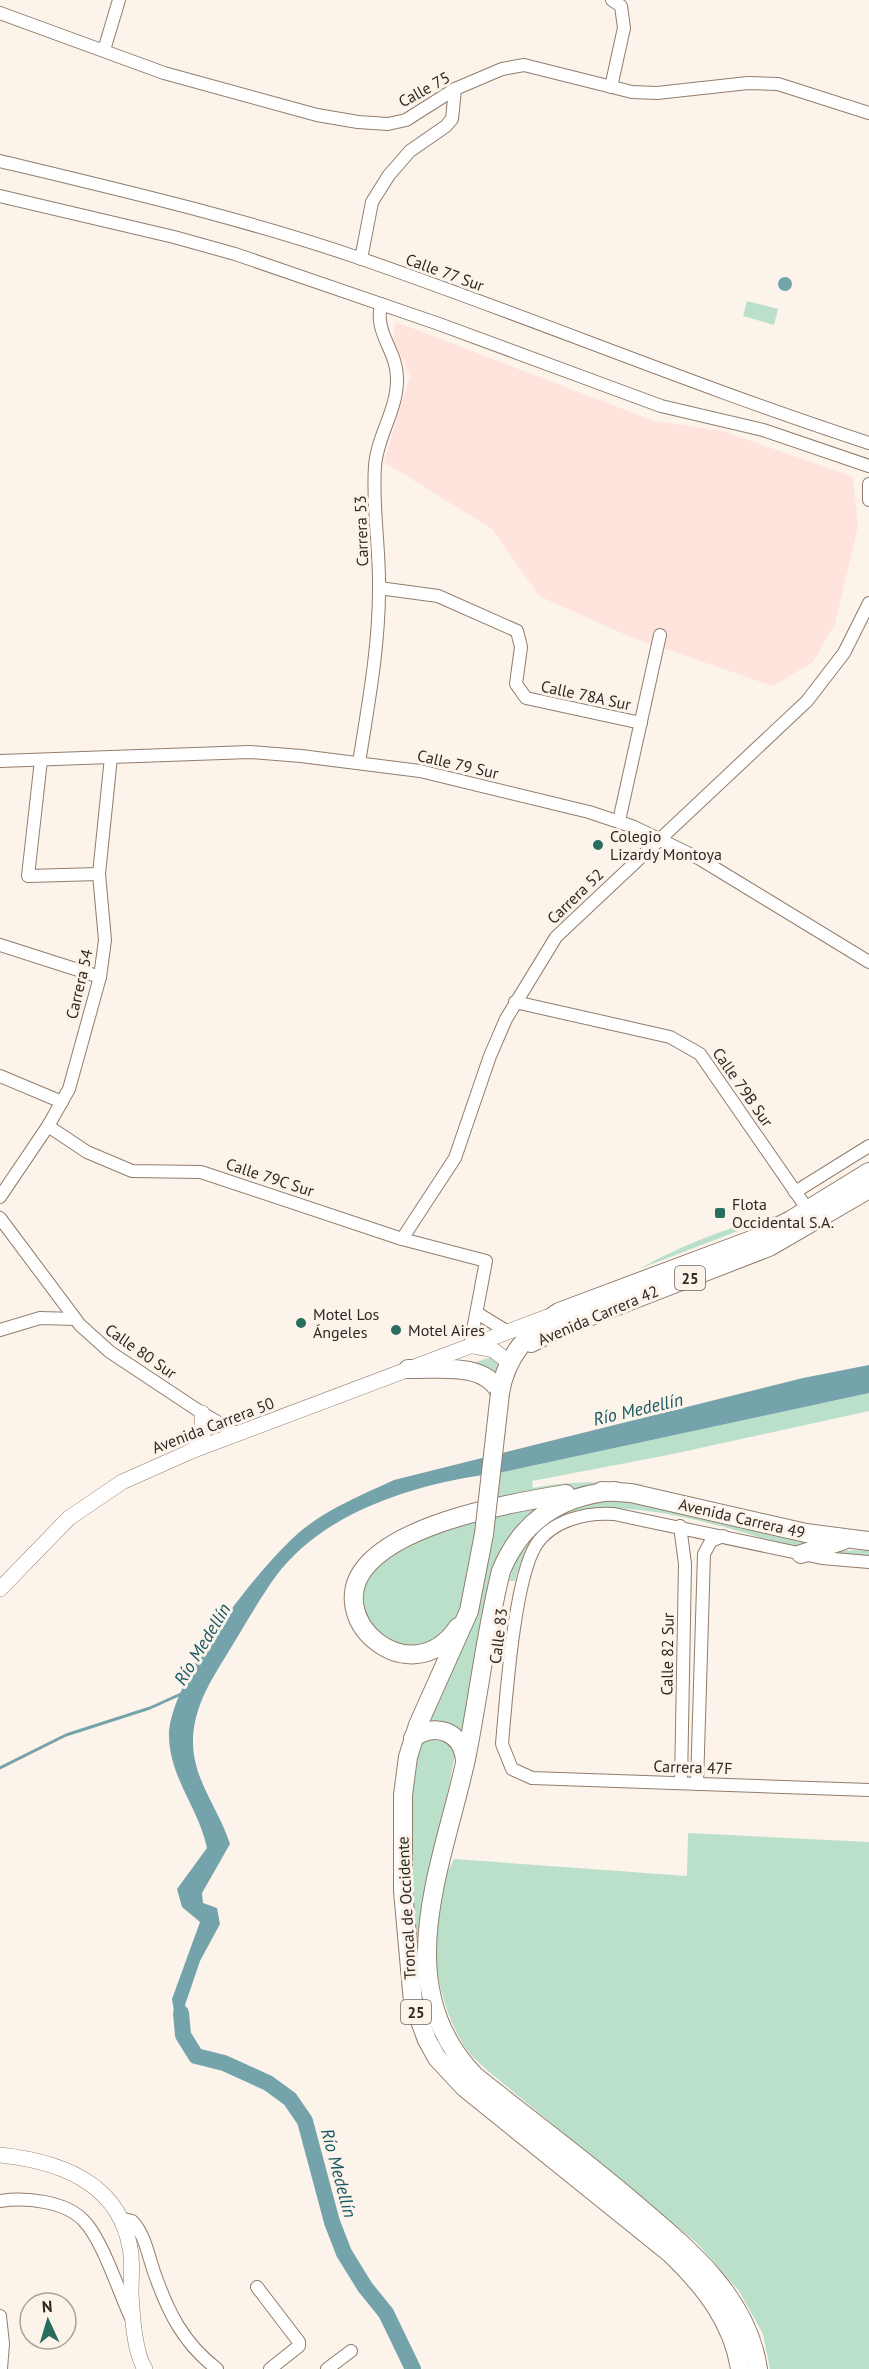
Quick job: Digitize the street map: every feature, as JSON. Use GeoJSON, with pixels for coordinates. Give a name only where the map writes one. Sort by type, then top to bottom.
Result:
{"type":"FeatureCollection","features":[{"type":"Feature","properties":{"kind":"highway"},"geometry":{"type":"LineString","coordinates":[[801,1201],[833,1180],[869,1170]]}},
{"type":"Feature","properties":{"kind":"highway","name":"Avenida Carrera 42"},"geometry":{"type":"LineString","coordinates":[[509,1362],[533,1331],[559,1312],[754,1239],[801,1201],[824,1199],[869,1170]]}},
{"type":"Feature","properties":{"kind":"highway"},"geometry":{"type":"LineString","coordinates":[[824,1199],[869,1188]]}},
{"type":"Feature","properties":{"kind":"highway","name":"Avenida Carrera 42"},"geometry":{"type":"LineString","coordinates":[[509,1362],[521,1350],[545,1335],[769,1247],[869,1188]]}},
{"type":"Feature","properties":{"kind":"highway","name":"Troncal de Occidente"},"geometry":{"type":"LineString","coordinates":[[509,1362],[500,1393],[484,1534],[469,1611],[413,1738],[403,1794],[403,1892],[413,2002],[427,2040],[450,2074],[671,2254],[690,2273],[722,2318],[740,2369]]}},
{"type":"Feature","properties":{"kind":"highway"},"geometry":{"type":"LineString","coordinates":[[408,1369],[473,1371],[491,1379],[500,1393]]}},
{"type":"Feature","properties":{"kind":"highway"},"geometry":{"type":"LineString","coordinates":[[469,1611],[444,1642],[428,1651],[398,1654],[373,1641],[366,1632],[359,1620],[356,1591],[367,1565],[379,1554],[433,1527],[498,1506],[581,1492],[615,1491]]}},
{"type":"Feature","properties":{"kind":"highway","name":"Troncal de Occidente"},"geometry":{"type":"LineString","coordinates":[[615,1491],[578,1496],[538,1516],[524,1531],[506,1559],[498,1585],[464,1767],[429,1915],[427,1977],[432,2004],[441,2031],[462,2063],[475,2076],[615,2186],[696,2256],[729,2297],[740,2317],[755,2351],[758,2369]]}},
{"type":"Feature","properties":{"kind":"highway","name":"Avenida Carrera 49"},"geometry":{"type":"LineString","coordinates":[[615,1491],[846,1540],[869,1541]]}},
{"type":"Feature","properties":{"kind":"highway"},"geometry":{"type":"LineString","coordinates":[[801,1554],[846,1540]]}},
{"type":"Feature","properties":{"kind":"highway"},"geometry":{"type":"LineString","coordinates":[[413,1738],[431,1729],[450,1733],[463,1748],[464,1767]]}},
{"type":"Feature","properties":{"kind":"main road","name":"Avenida Carrera 50"},"geometry":{"type":"LineString","coordinates":[[0,1589],[48,1538],[94,1499],[122,1482],[194,1450],[559,1312]]}},
{"type":"Feature","properties":{"kind":"main road"},"geometry":{"type":"LineString","coordinates":[[470,1346],[493,1350],[509,1362]]}},
{"type":"Feature","properties":{"kind":"main road"},"geometry":{"type":"LineString","coordinates":[[194,1450],[203,1435],[202,1413]]}},
{"type":"Feature","properties":{"kind":"main road"},"geometry":{"type":"LineString","coordinates":[[0,2154],[45,2162],[85,2178],[108,2200],[120,2218],[130,2248],[133,2322],[145,2369]]}},
{"type":"Feature","properties":{"kind":"street"},"geometry":{"type":"LineString","coordinates":[[104,50],[119,0]]}},
{"type":"Feature","properties":{"kind":"street"},"geometry":{"type":"LineString","coordinates":[[611,87],[624,28],[621,6],[612,0]]}},
{"type":"Feature","properties":{"kind":"street","name":"Calle 75"},"geometry":{"type":"LineString","coordinates":[[0,13],[164,73],[317,115],[358,122],[388,124],[406,120],[455,89],[502,69],[524,65],[632,92],[657,93],[748,83],[778,84],[869,114]]}},
{"type":"Feature","properties":{"kind":"street"},"geometry":{"type":"LineString","coordinates":[[361,259],[372,202],[398,163],[452,118],[455,89]]}},
{"type":"Feature","properties":{"kind":"street","name":"Calle 77 Sur"},"geometry":{"type":"LineString","coordinates":[[0,161],[224,216],[361,259],[677,376],[869,443]]}},
{"type":"Feature","properties":{"kind":"street"},"geometry":{"type":"LineString","coordinates":[[0,196],[207,246],[381,304],[661,406],[763,430],[869,466]]}},
{"type":"Feature","properties":{"kind":"street","name":"Carrera 53"},"geometry":{"type":"LineString","coordinates":[[359,763],[375,660],[379,588],[376,457],[390,414],[398,378],[396,364],[378,318],[381,304]]}},
{"type":"Feature","properties":{"kind":"street"},"geometry":{"type":"LineString","coordinates":[[869,484],[869,500]]}},
{"type":"Feature","properties":{"kind":"street","name":"Calle 78A Sur"},"geometry":{"type":"LineString","coordinates":[[379,588],[438,596],[517,631],[521,638],[516,684],[526,698],[641,723]]}},
{"type":"Feature","properties":{"kind":"street","name":"Carrera 52"},"geometry":{"type":"LineString","coordinates":[[402,1239],[455,1158],[490,1056],[515,1002],[556,937],[662,840],[807,701],[844,653],[869,603]]}},
{"type":"Feature","properties":{"kind":"street"},"geometry":{"type":"LineString","coordinates":[[619,821],[660,635]]}},
{"type":"Feature","properties":{"kind":"street","name":"Calle 79 Sur"},"geometry":{"type":"LineString","coordinates":[[0,761],[250,752],[420,771],[619,821],[700,859],[869,962]]}},
{"type":"Feature","properties":{"kind":"street","name":"Carrera 54"},"geometry":{"type":"LineString","coordinates":[[0,1197],[48,1125],[75,1074],[100,978],[105,940],[99,874],[111,757]]}},
{"type":"Feature","properties":{"kind":"street"},"geometry":{"type":"LineString","coordinates":[[40,759],[28,876],[99,874]]}},
{"type":"Feature","properties":{"kind":"street"},"geometry":{"type":"LineString","coordinates":[[0,945],[100,978]]}},
{"type":"Feature","properties":{"kind":"street","name":"Calle 79B Sur"},"geometry":{"type":"LineString","coordinates":[[515,1002],[670,1037],[689,1045],[700,1054],[801,1201]]}},
{"type":"Feature","properties":{"kind":"street"},"geometry":{"type":"LineString","coordinates":[[0,1076],[62,1102]]}},
{"type":"Feature","properties":{"kind":"street","name":"Calle 79C Sur"},"geometry":{"type":"LineString","coordinates":[[48,1125],[87,1152],[132,1171],[201,1172],[402,1239],[486,1261],[477,1313]]}},
{"type":"Feature","properties":{"kind":"street"},"geometry":{"type":"LineString","coordinates":[[801,1201],[869,1146]]}},
{"type":"Feature","properties":{"kind":"street","name":"Calle 80 Sur"},"geometry":{"type":"LineString","coordinates":[[0,1218],[75,1319],[110,1353],[160,1381],[202,1413],[238,1434]]}},
{"type":"Feature","properties":{"kind":"street"},"geometry":{"type":"LineString","coordinates":[[470,1346],[477,1313],[508,1332]]}},
{"type":"Feature","properties":{"kind":"street"},"geometry":{"type":"LineString","coordinates":[[0,1330],[40,1318],[75,1319]]}},
{"type":"Feature","properties":{"kind":"street","name":"Calle 83"},"geometry":{"type":"LineString","coordinates":[[518,1773],[507,1761],[502,1744],[524,1575],[536,1545],[546,1534],[571,1519],[598,1512],[680,1526],[801,1554],[839,1561],[869,1562]]}},
{"type":"Feature","properties":{"kind":"street","name":"Calle 82 Sur"},"geometry":{"type":"LineString","coordinates":[[680,1526],[685,1564],[681,1783]]}},
{"type":"Feature","properties":{"kind":"street","name":"Calle 82 Sur"},"geometry":{"type":"LineString","coordinates":[[697,1784],[704,1554],[711,1541],[723,1536]]}},
{"type":"Feature","properties":{"kind":"street","name":"Carrera 47F"},"geometry":{"type":"LineString","coordinates":[[518,1773],[532,1778],[869,1790]]}},
{"type":"Feature","properties":{"kind":"street"},"geometry":{"type":"LineString","coordinates":[[0,2201],[46,2202],[83,2219],[97,2242],[133,2322]]}},
{"type":"Feature","properties":{"kind":"street"},"geometry":{"type":"LineString","coordinates":[[120,2218],[132,2221],[140,2232],[155,2275],[183,2337],[217,2369]]}},
{"type":"Feature","properties":{"kind":"street"},"geometry":{"type":"LineString","coordinates":[[257,2287],[299,2342],[299,2346],[270,2369]]}},
{"type":"Feature","properties":{"kind":"street"},"geometry":{"type":"LineString","coordinates":[[0,2316],[3,2344],[1,2369]]}},
{"type":"Feature","properties":{"kind":"street"},"geometry":{"type":"LineString","coordinates":[[327,2369],[351,2351]]}},
{"type":"Feature","properties":{"kind":"shaded area"},"geometry":{"type":"Polygon","coordinates":[[[396,322],[654,421],[723,431],[853,477],[858,527],[835,624],[813,662],[773,686],[628,636],[539,596],[492,529],[384,462],[410,376],[393,339],[396,322]]]}},
{"type":"Feature","properties":{"kind":"green space"},"geometry":{"type":"Polygon","coordinates":[[[747,301],[778,309],[774,325],[743,316],[747,301]]]}},
{"type":"Feature","properties":{"kind":"green space"},"geometry":{"type":"Polygon","coordinates":[[[782,1214],[639,1269],[708,1237],[782,1214]]]}},
{"type":"Feature","properties":{"kind":"green space"},"geometry":{"type":"Polygon","coordinates":[[[495,1356],[501,1360],[496,1374],[463,1366],[495,1356]]]}},
{"type":"Feature","properties":{"kind":"green space"},"geometry":{"type":"Polygon","coordinates":[[[869,1393],[869,1411],[668,1455],[532,1481],[533,1488],[547,1485],[604,1482],[648,1484],[587,1489],[495,1503],[499,1473],[869,1393]]]}},
{"type":"Feature","properties":{"kind":"green space"},"geometry":{"type":"Polygon","coordinates":[[[597,1498],[632,1499],[813,1540],[800,1549],[740,1531],[665,1514],[628,1509],[593,1509],[563,1516],[539,1532],[521,1561],[515,1581],[509,1581],[516,1555],[552,1515],[597,1498]]]}},
{"type":"Feature","properties":{"kind":"green space"},"geometry":{"type":"Polygon","coordinates":[[[550,1504],[517,1527],[497,1562],[462,1737],[423,1726],[461,1610],[441,1636],[427,1643],[395,1648],[363,1618],[363,1590],[366,1577],[374,1566],[389,1554],[409,1544],[457,1526],[550,1504]]]}},
{"type":"Feature","properties":{"kind":"green space"},"geometry":{"type":"Polygon","coordinates":[[[869,1550],[869,1557],[827,1551],[869,1550]]]}},
{"type":"Feature","properties":{"kind":"green space"},"geometry":{"type":"Polygon","coordinates":[[[445,1738],[454,1751],[454,1760],[422,1923],[419,1978],[415,1978],[411,1891],[413,1783],[418,1756],[424,1740],[445,1738]]]}},
{"type":"Feature","properties":{"kind":"green space"},"geometry":{"type":"Polygon","coordinates":[[[688,1833],[869,1842],[869,2369],[770,2369],[763,2334],[739,2291],[697,2243],[478,2062],[463,2044],[444,2000],[435,1952],[435,1927],[444,1881],[454,1859],[687,1876],[688,1833]]]}},
{"type":"Feature","properties":{"kind":"water"},"geometry":{"type":"Polygon","coordinates":[[[785,277],[790,279],[792,284],[790,289],[785,291],[780,289],[778,284],[780,279],[785,277]]]}},
{"type":"Feature","properties":{"kind":"water"},"geometry":{"type":"Polygon","coordinates":[[[869,1365],[869,1393],[407,1492],[348,1517],[321,1533],[296,1553],[276,1576],[212,1680],[201,1703],[194,1728],[194,1756],[197,1769],[230,1844],[202,1893],[203,1903],[217,1908],[220,1924],[200,1961],[185,2005],[190,2035],[178,2035],[172,1999],[200,1922],[182,1907],[177,1889],[207,1848],[198,1820],[174,1766],[169,1737],[173,1714],[183,1686],[219,1626],[263,1569],[284,1547],[323,1515],[394,1480],[803,1378],[869,1365]]]}},
{"type":"Feature","properties":{"kind":"waterway"},"geometry":{"type":"LineString","coordinates":[[0,1768],[66,1735],[150,1708],[181,1694]]}},
{"type":"Feature","properties":{"kind":"waterway","name":"Río Medellín"},"geometry":{"type":"LineString","coordinates":[[181,2013],[183,2035],[196,2056],[224,2063],[268,2083],[290,2099],[305,2121],[332,2222],[344,2253],[365,2287],[386,2313],[413,2369]]}},
{"type":"Feature","properties":{"kind":"place","name":"Colegio Lizardy Montoya"},"geometry":{"type":"Point","coordinates":[598,845]}},
{"type":"Feature","properties":{"kind":"place","name":"Flota Occidental S.A."},"geometry":{"type":"Point","coordinates":[720,1213]}},
{"type":"Feature","properties":{"kind":"place","name":"Motel Los Ángeles"},"geometry":{"type":"Point","coordinates":[301,1323]}},
{"type":"Feature","properties":{"kind":"place","name":"Motel Aires"},"geometry":{"type":"Point","coordinates":[396,1330]}}]}
